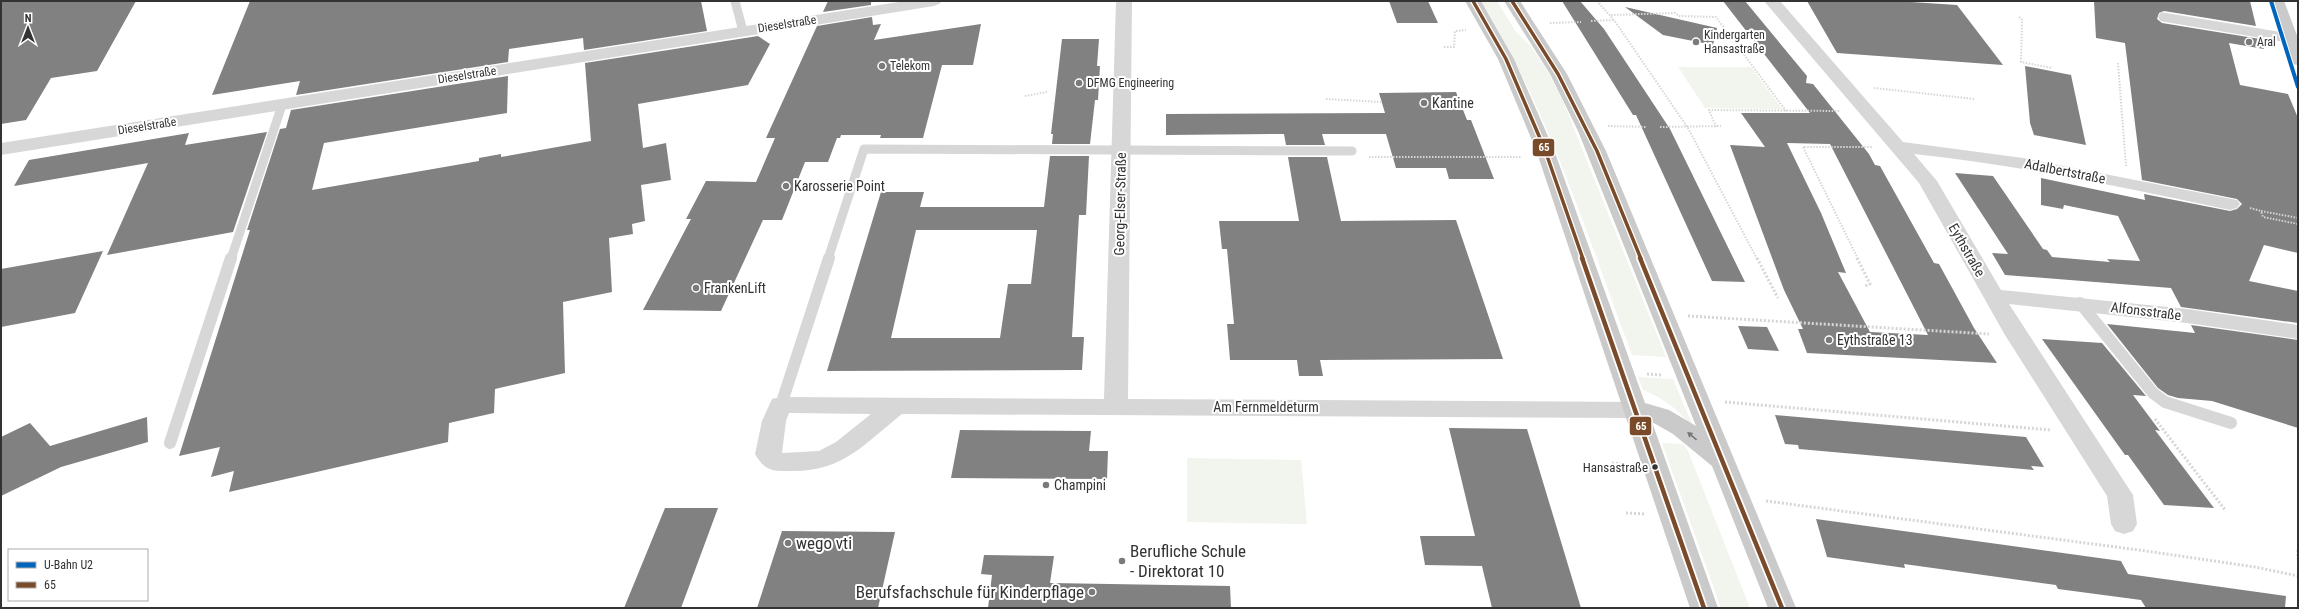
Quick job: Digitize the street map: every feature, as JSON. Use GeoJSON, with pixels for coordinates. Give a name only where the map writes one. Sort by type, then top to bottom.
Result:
{"type":"FeatureCollection","features":[{"type":"Feature","properties":{"kind":"main road"},"geometry":{"type":"LineString","coordinates":[[1472,1],[1506,59],[1530,113],[1565,204],[1704,608]]}},
{"type":"Feature","properties":{"kind":"main road"},"geometry":{"type":"LineString","coordinates":[[1512,1],[1556,67],[1586,125],[1782,608]]}},
{"type":"Feature","properties":{"kind":"main road"},"geometry":{"type":"LineString","coordinates":[[2276,1],[2298,60]]}},
{"type":"Feature","properties":{"kind":"main road"},"geometry":{"type":"LineString","coordinates":[[1635,410],[1664,416],[1677,424],[1722,461]]}},
{"type":"Feature","properties":{"kind":"street","name":"Dieselstraße"},"geometry":{"type":"LineString","coordinates":[[1,149],[743,31],[909,3],[934,1]]}},
{"type":"Feature","properties":{"kind":"street","name":"Georg-Elser-Straße"},"geometry":{"type":"LineString","coordinates":[[1116,406],[1124,1]]}},
{"type":"Feature","properties":{"kind":"street","name":"Eythstraße"},"geometry":{"type":"LineString","coordinates":[[1772,1],[1842,85],[1898,147],[1926,181],[2016,336],[2120,495],[2124,524]]}},
{"type":"Feature","properties":{"kind":"street","name":"Adalbertstraße"},"geometry":{"type":"LineString","coordinates":[[1898,147],[1964,153],[2024,162],[2230,204]]}},
{"type":"Feature","properties":{"kind":"street","name":"Alfonsstraße"},"geometry":{"type":"LineString","coordinates":[[1994,296],[2080,303],[2298,332]]}},
{"type":"Feature","properties":{"kind":"street"},"geometry":{"type":"LineString","coordinates":[[781,405],[774,421],[768,454],[775,462],[797,462],[827,458],[858,438],[897,406]]}},
{"type":"Feature","properties":{"kind":"street","name":"Am Fernmeldeturm"},"geometry":{"type":"LineString","coordinates":[[781,405],[1635,410]]}},
{"type":"Feature","properties":{"kind":"lane"},"geometry":{"type":"LineString","coordinates":[[735,1],[743,31]]}},
{"type":"Feature","properties":{"kind":"lane"},"geometry":{"type":"LineString","coordinates":[[2163,17],[2289,38]]}},
{"type":"Feature","properties":{"kind":"lane"},"geometry":{"type":"LineString","coordinates":[[170,443],[282,105]]}},
{"type":"Feature","properties":{"kind":"lane"},"geometry":{"type":"LineString","coordinates":[[781,405],[864,149],[1121,151],[1352,150]]}},
{"type":"Feature","properties":{"kind":"lane"},"geometry":{"type":"LineString","coordinates":[[2080,303],[2153,393],[2165,402],[2231,423]]}},
{"type":"Feature","properties":{"kind":"path"},"geometry":{"type":"LineString","coordinates":[[1597,1],[1614,20],[1688,128],[1778,298]]}},
{"type":"Feature","properties":{"kind":"path"},"geometry":{"type":"LineString","coordinates":[[1610,16],[1638,13],[1716,17],[1786,110]]}},
{"type":"Feature","properties":{"kind":"path"},"geometry":{"type":"LineString","coordinates":[[2019,17],[2022,20],[2021,62],[2052,68]]}},
{"type":"Feature","properties":{"kind":"path"},"geometry":{"type":"LineString","coordinates":[[1591,21],[1614,20]]}},
{"type":"Feature","properties":{"kind":"path"},"geometry":{"type":"LineString","coordinates":[[1550,22],[1581,22]]}},
{"type":"Feature","properties":{"kind":"path"},"geometry":{"type":"LineString","coordinates":[[1444,47],[1454,47],[1456,31],[1467,30]]}},
{"type":"Feature","properties":{"kind":"path"},"geometry":{"type":"LineString","coordinates":[[2118,63],[2128,183]]}},
{"type":"Feature","properties":{"kind":"path"},"geometry":{"type":"LineString","coordinates":[[1842,85],[1975,99]]}},
{"type":"Feature","properties":{"kind":"path"},"geometry":{"type":"LineString","coordinates":[[1025,96],[1047,92]]}},
{"type":"Feature","properties":{"kind":"path"},"geometry":{"type":"LineString","coordinates":[[1326,99],[1382,102]]}},
{"type":"Feature","properties":{"kind":"path"},"geometry":{"type":"LineString","coordinates":[[1716,127],[1709,110],[1865,111]]}},
{"type":"Feature","properties":{"kind":"path"},"geometry":{"type":"LineString","coordinates":[[1586,125],[1647,127]]}},
{"type":"Feature","properties":{"kind":"path"},"geometry":{"type":"LineString","coordinates":[[1660,127],[1688,128],[1721,126]]}},
{"type":"Feature","properties":{"kind":"path"},"geometry":{"type":"LineString","coordinates":[[1865,286],[1870,284],[1803,147],[1898,147]]}},
{"type":"Feature","properties":{"kind":"path"},"geometry":{"type":"LineString","coordinates":[[1362,157],[1522,157]]}},
{"type":"Feature","properties":{"kind":"path"},"geometry":{"type":"LineString","coordinates":[[2298,218],[2261,211],[2263,217],[2298,224]]}},
{"type":"Feature","properties":{"kind":"path"},"geometry":{"type":"LineString","coordinates":[[1688,316],[2016,336]]}},
{"type":"Feature","properties":{"kind":"path"},"geometry":{"type":"LineString","coordinates":[[1622,373],[1689,376]]}},
{"type":"Feature","properties":{"kind":"path"},"geometry":{"type":"LineString","coordinates":[[1725,402],[2079,432]]}},
{"type":"Feature","properties":{"kind":"path"},"geometry":{"type":"LineString","coordinates":[[1612,464],[1632,464]]}},
{"type":"Feature","properties":{"kind":"path"},"geometry":{"type":"LineString","coordinates":[[1738,497],[2139,550],[2255,567],[2298,576]]}},
{"type":"Feature","properties":{"kind":"path"},"geometry":{"type":"LineString","coordinates":[[1626,513],[1650,514]]}},
{"type":"Feature","properties":{"kind":"path"},"geometry":{"type":"LineString","coordinates":[[2298,550],[2298,559]]}},
{"type":"Feature","properties":{"kind":"shaded area"},"geometry":{"type":"Polygon","coordinates":[[[1481,1],[1497,1],[1516,32],[1530,45],[1548,72],[1562,99],[1666,357],[1632,355],[1565,174],[1547,130],[1505,43],[1481,1]]]}},
{"type":"Feature","properties":{"kind":"shaded area"},"geometry":{"type":"Polygon","coordinates":[[[1678,67],[1751,67],[1782,109],[1705,108],[1678,67]]]}},
{"type":"Feature","properties":{"kind":"shaded area"},"geometry":{"type":"Polygon","coordinates":[[[1638,377],[1673,379],[1695,431],[1684,417],[1672,406],[1659,397],[1643,390],[1638,377]]]}},
{"type":"Feature","properties":{"kind":"shaded area"},"geometry":{"type":"Polygon","coordinates":[[[1662,443],[1683,444],[1688,451],[1750,608],[1721,608],[1662,443]]]}},
{"type":"Feature","properties":{"kind":"shaded area"},"geometry":{"type":"Polygon","coordinates":[[[1187,458],[1301,460],[1307,524],[1187,522],[1187,458]]]}},
{"type":"Feature","properties":{"kind":"building"},"geometry":{"type":"Polygon","coordinates":[[[1,1],[136,1],[97,71],[51,78],[26,120],[1,124],[1,1]]]}},
{"type":"Feature","properties":{"kind":"building"},"geometry":{"type":"Polygon","coordinates":[[[250,1],[701,1],[707,31],[584,50],[583,38],[509,49],[508,62],[296,95],[300,81],[212,95],[250,1]]]}},
{"type":"Feature","properties":{"kind":"building"},"geometry":{"type":"Polygon","coordinates":[[[828,1],[871,1],[871,5],[823,12],[828,1]]]}},
{"type":"Feature","properties":{"kind":"building"},"geometry":{"type":"Polygon","coordinates":[[[1389,1],[1428,1],[1438,23],[1397,23],[1389,1]]]}},
{"type":"Feature","properties":{"kind":"building"},"geometry":{"type":"Polygon","coordinates":[[[1562,1],[1580,1],[1604,29],[1670,129],[1745,282],[1712,281],[1636,115],[1633,115],[1562,1]]]}},
{"type":"Feature","properties":{"kind":"building"},"geometry":{"type":"Polygon","coordinates":[[[1723,1],[1745,1],[1807,76],[1806,83],[1813,84],[1869,154],[1875,165],[1880,166],[1934,263],[1939,264],[1974,328],[1997,363],[1807,353],[1798,329],[1803,329],[1784,290],[1730,145],[1765,147],[1741,113],[1810,113],[1723,1]],[[1787,143],[1821,213],[1846,273],[1838,272],[1870,332],[1928,335],[1830,144],[1787,143]]]}},
{"type":"Feature","properties":{"kind":"building"},"geometry":{"type":"Polygon","coordinates":[[[1807,1],[1896,1],[1957,5],[2003,65],[1837,53],[1807,1]]]}},
{"type":"Feature","properties":{"kind":"building"},"geometry":{"type":"Polygon","coordinates":[[[2094,1],[2250,1],[2256,26],[2164,11],[2159,13],[2157,19],[2162,23],[2260,39],[2264,49],[2229,43],[2240,85],[2288,94],[2298,118],[2298,253],[2264,245],[2249,281],[2298,291],[2298,323],[2181,307],[2171,288],[2005,275],[1992,253],[2008,254],[1955,173],[1993,176],[2043,249],[2047,250],[2052,257],[2110,262],[2107,259],[2140,261],[2118,216],[2064,205],[2063,209],[2041,205],[2041,178],[2145,200],[2144,194],[2230,211],[2237,209],[2242,204],[2237,199],[2142,180],[2125,43],[2096,38],[2094,1]]]}},
{"type":"Feature","properties":{"kind":"building"},"geometry":{"type":"Polygon","coordinates":[[[1625,7],[1717,28],[1713,45],[1663,35],[1625,7]]]}},
{"type":"Feature","properties":{"kind":"building"},"geometry":{"type":"Polygon","coordinates":[[[872,17],[873,25],[881,24],[874,40],[981,24],[973,65],[942,65],[923,138],[880,138],[881,135],[841,135],[840,138],[837,138],[828,162],[805,162],[782,220],[763,220],[721,311],[643,310],[691,219],[686,219],[706,181],[756,182],[775,138],[766,138],[817,26],[872,17]]]}},
{"type":"Feature","properties":{"kind":"building"},"geometry":{"type":"Polygon","coordinates":[[[758,36],[770,44],[748,85],[638,104],[643,148],[666,143],[671,180],[641,185],[645,221],[632,224],[633,234],[609,238],[612,292],[563,302],[565,373],[495,389],[494,413],[449,423],[448,442],[229,492],[234,471],[211,477],[220,447],[179,456],[250,230],[247,230],[280,129],[286,128],[291,110],[508,76],[507,113],[324,143],[312,190],[479,161],[479,158],[501,154],[501,157],[591,141],[585,63],[758,36]]]}},
{"type":"Feature","properties":{"kind":"building"},"geometry":{"type":"Polygon","coordinates":[[[1062,39],[1099,39],[1097,66],[1100,66],[1098,100],[1095,100],[1090,144],[1052,144],[1053,134],[1051,134],[1062,39]]]}},
{"type":"Feature","properties":{"kind":"building"},"geometry":{"type":"Polygon","coordinates":[[[2025,66],[2071,75],[2086,145],[2034,135],[2030,123],[2025,66]]]}},
{"type":"Feature","properties":{"kind":"building"},"geometry":{"type":"Polygon","coordinates":[[[1456,92],[1467,120],[1471,120],[1494,179],[1449,179],[1446,168],[1396,168],[1386,134],[1322,134],[1325,145],[1286,145],[1284,134],[1166,135],[1166,114],[1385,113],[1379,93],[1456,92]]]}},
{"type":"Feature","properties":{"kind":"building"},"geometry":{"type":"Polygon","coordinates":[[[267,132],[233,232],[107,255],[148,163],[14,186],[29,160],[189,133],[185,145],[267,132]]]}},
{"type":"Feature","properties":{"kind":"building"},"geometry":{"type":"Polygon","coordinates":[[[1050,156],[1089,156],[1086,215],[1079,215],[1072,337],[1084,337],[1082,370],[827,371],[881,192],[924,192],[920,207],[1044,207],[1050,156]],[[916,230],[891,338],[1000,338],[1008,284],[1031,284],[1037,230],[916,230]]]}},
{"type":"Feature","properties":{"kind":"building"},"geometry":{"type":"Polygon","coordinates":[[[1288,157],[1327,157],[1341,221],[1456,220],[1503,359],[1320,360],[1323,376],[1299,376],[1297,360],[1230,360],[1227,324],[1234,324],[1227,249],[1222,249],[1219,221],[1299,221],[1288,157]]]}},
{"type":"Feature","properties":{"kind":"building"},"geometry":{"type":"Polygon","coordinates":[[[103,251],[75,313],[1,327],[1,269],[103,251]]]}},
{"type":"Feature","properties":{"kind":"building"},"geometry":{"type":"Polygon","coordinates":[[[2107,324],[2195,333],[2191,325],[2298,340],[2298,428],[2212,401],[2178,398],[2168,395],[2158,388],[2107,324]]]}},
{"type":"Feature","properties":{"kind":"building"},"geometry":{"type":"Polygon","coordinates":[[[1738,326],[1767,327],[1779,351],[1748,349],[1738,326]]]}},
{"type":"Feature","properties":{"kind":"building"},"geometry":{"type":"Polygon","coordinates":[[[2042,339],[2102,343],[2146,396],[2133,395],[2160,431],[2155,430],[2214,508],[2164,505],[2128,455],[2125,455],[2042,339]]]}},
{"type":"Feature","properties":{"kind":"building"},"geometry":{"type":"Polygon","coordinates":[[[1775,415],[2026,437],[2044,467],[2031,466],[2034,470],[1799,449],[1798,445],[1785,444],[1775,415]]]}},
{"type":"Feature","properties":{"kind":"building"},"geometry":{"type":"Polygon","coordinates":[[[147,417],[148,442],[61,467],[1,496],[1,437],[30,423],[50,446],[147,417]]]}},
{"type":"Feature","properties":{"kind":"building"},"geometry":{"type":"Polygon","coordinates":[[[1449,428],[1527,429],[1581,608],[1492,608],[1482,566],[1425,565],[1420,536],[1475,536],[1449,428]]]}},
{"type":"Feature","properties":{"kind":"building"},"geometry":{"type":"Polygon","coordinates":[[[960,430],[1091,431],[1089,451],[1108,451],[1107,479],[951,478],[960,430]]]}},
{"type":"Feature","properties":{"kind":"building"},"geometry":{"type":"Polygon","coordinates":[[[665,508],[718,508],[681,608],[624,608],[665,508]]]}},
{"type":"Feature","properties":{"kind":"building"},"geometry":{"type":"Polygon","coordinates":[[[1816,519],[2121,561],[2128,574],[2286,596],[2285,608],[2146,608],[2141,600],[2058,589],[2056,585],[1904,564],[1905,568],[1827,557],[1816,519]]]}},
{"type":"Feature","properties":{"kind":"building"},"geometry":{"type":"Polygon","coordinates":[[[782,531],[895,532],[878,608],[757,608],[782,531]]]}},
{"type":"Feature","properties":{"kind":"building"},"geometry":{"type":"Polygon","coordinates":[[[984,555],[1054,556],[1050,583],[1230,586],[1231,608],[988,608],[992,575],[981,574],[984,555]]]}},
{"type":"Feature","properties":{"kind":"metro line","name":"U2"},"geometry":{"type":"LineString","coordinates":[[2271,1],[2298,87]]}},
{"type":"Feature","properties":{"kind":"transit line","name":"65"},"geometry":{"type":"LineString","coordinates":[[1473,1],[1506,59],[1545,150],[1704,608]]}},
{"type":"Feature","properties":{"kind":"transit line","name":"65"},"geometry":{"type":"LineString","coordinates":[[1512,1],[1558,74],[1597,151],[1782,608]]}},
{"type":"Feature","properties":{"kind":"place","name":"Kindergarten Hansastraße"},"geometry":{"type":"Point","coordinates":[1696,42]}},
{"type":"Feature","properties":{"kind":"place","name":"Aral"},"geometry":{"type":"Point","coordinates":[2249,42]}},
{"type":"Feature","properties":{"kind":"place","name":"Telekom"},"geometry":{"type":"Point","coordinates":[882,66]}},
{"type":"Feature","properties":{"kind":"place","name":"DFMG Engineering"},"geometry":{"type":"Point","coordinates":[1079,83]}},
{"type":"Feature","properties":{"kind":"place","name":"Kantine"},"geometry":{"type":"Point","coordinates":[1424,103]}},
{"type":"Feature","properties":{"kind":"place","name":"Karosserie Point"},"geometry":{"type":"Point","coordinates":[786,186]}},
{"type":"Feature","properties":{"kind":"place","name":"FrankenLift"},"geometry":{"type":"Point","coordinates":[696,288]}},
{"type":"Feature","properties":{"kind":"place","name":"Eythstraße 13"},"geometry":{"type":"Point","coordinates":[1829,340]}},
{"type":"Feature","properties":{"kind":"place","name":"Hansastraße"},"geometry":{"type":"Point","coordinates":[1655,467]}},
{"type":"Feature","properties":{"kind":"place","name":"Champini"},"geometry":{"type":"Point","coordinates":[1046,485]}},
{"type":"Feature","properties":{"kind":"place","name":"wego vti"},"geometry":{"type":"Point","coordinates":[788,543]}},
{"type":"Feature","properties":{"kind":"place","name":"Berufliche Schule - Direktorat 10"},"geometry":{"type":"Point","coordinates":[1122,561]}},
{"type":"Feature","properties":{"kind":"place","name":"Berufsfachschule für Kinderpflage"},"geometry":{"type":"Point","coordinates":[1092,592]}}]}
